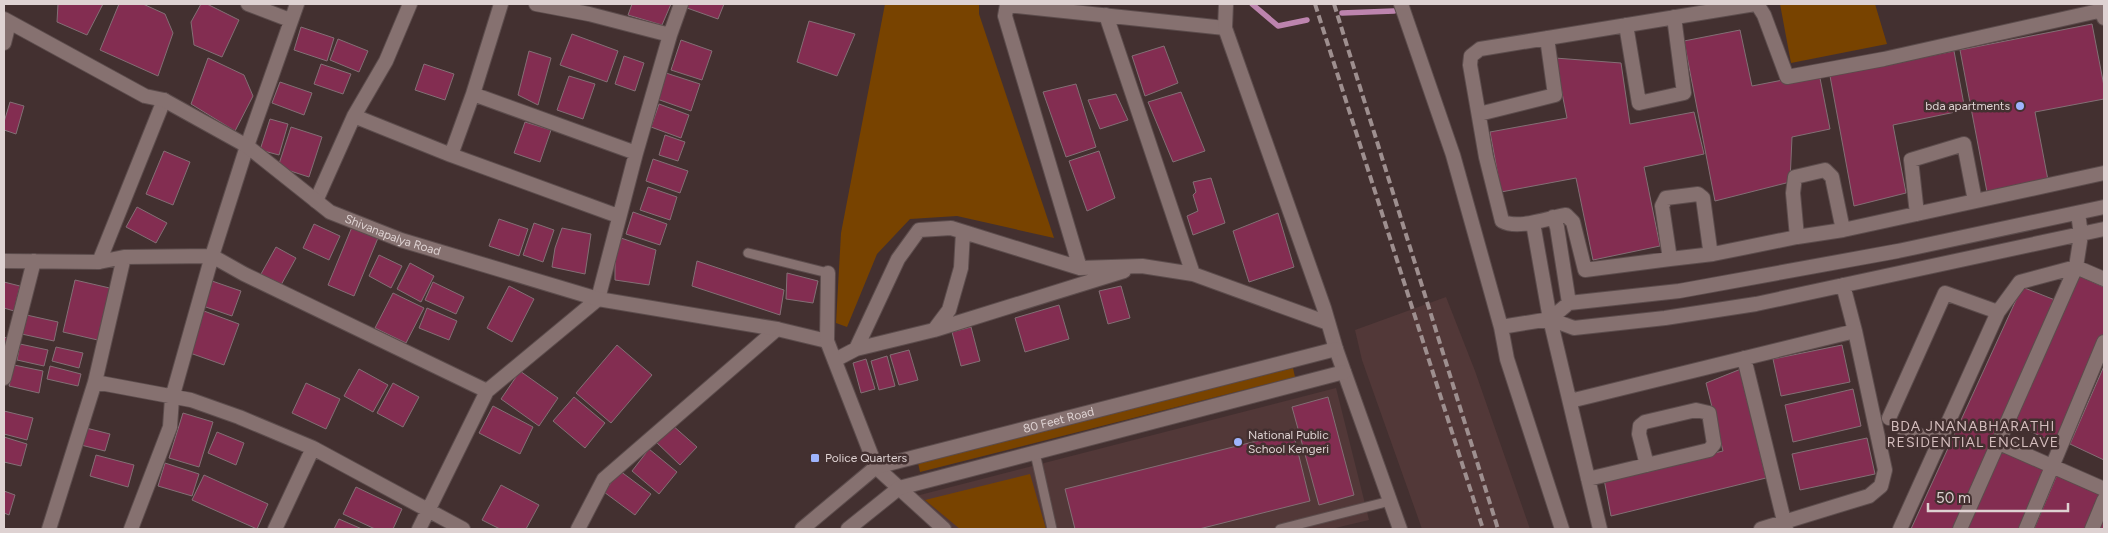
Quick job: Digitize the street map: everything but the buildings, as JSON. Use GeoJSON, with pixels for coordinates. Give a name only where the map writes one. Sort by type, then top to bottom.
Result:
{"type":"FeatureCollection","features":[{"type":"Feature","properties":{"kind":"street"},"geometry":{"type":"LineString","coordinates":[[248,4],[290,20]]}},
{"type":"Feature","properties":{"kind":"street"},"geometry":{"type":"LineString","coordinates":[[131,529],[170,427],[172,398],[212,256],[247,146],[297,4]]}},
{"type":"Feature","properties":{"kind":"street"},"geometry":{"type":"LineString","coordinates":[[316,201],[354,116],[386,60],[410,4]]}},
{"type":"Feature","properties":{"kind":"street"},"geometry":{"type":"LineString","coordinates":[[451,156],[473,94],[501,4]]}},
{"type":"Feature","properties":{"kind":"street"},"geometry":{"type":"LineString","coordinates":[[536,4],[591,9],[670,35]]}},
{"type":"Feature","properties":{"kind":"street"},"geometry":{"type":"LineString","coordinates":[[419,529],[486,391],[598,299],[618,216],[670,35],[681,4]]}},
{"type":"Feature","properties":{"kind":"street"},"geometry":{"type":"LineString","coordinates":[[1226,4],[1225,28],[1400,529]]}},
{"type":"Feature","properties":{"kind":"street"},"geometry":{"type":"LineString","coordinates":[[1401,4],[1453,155],[1501,327],[1507,359],[1562,529]]}},
{"type":"Feature","properties":{"kind":"street"},"geometry":{"type":"LineString","coordinates":[[2104,18],[2103,10],[1884,59],[1787,77],[1764,15],[1756,4],[1480,49],[1471,56],[1470,65],[1502,220],[1506,223],[1533,223],[1538,220],[1566,215],[1573,222],[1585,270],[1713,254],[1843,230],[2104,173]]}},
{"type":"Feature","properties":{"kind":"street"},"geometry":{"type":"LineString","coordinates":[[1080,268],[1005,16],[1007,5],[1225,28]]}},
{"type":"Feature","properties":{"kind":"street"},"geometry":{"type":"LineString","coordinates":[[1106,15],[1193,274]]}},
{"type":"Feature","properties":{"kind":"street"},"geometry":{"type":"LineString","coordinates":[[1626,25],[1639,104],[1684,93],[1674,17]]}},
{"type":"Feature","properties":{"kind":"street"},"geometry":{"type":"LineString","coordinates":[[4,43],[7,21]]}},
{"type":"Feature","properties":{"kind":"street","name":"Shivanapalya Road"},"geometry":{"type":"LineString","coordinates":[[7,21],[145,96],[164,100],[247,146],[330,212],[402,240],[598,299],[777,329],[826,341]]}},
{"type":"Feature","properties":{"kind":"street"},"geometry":{"type":"LineString","coordinates":[[1479,114],[1555,95],[1547,38]]}},
{"type":"Feature","properties":{"kind":"street"},"geometry":{"type":"LineString","coordinates":[[473,94],[636,153]]}},
{"type":"Feature","properties":{"kind":"street"},"geometry":{"type":"LineString","coordinates":[[99,262],[164,100]]}},
{"type":"Feature","properties":{"kind":"street"},"geometry":{"type":"LineString","coordinates":[[354,116],[451,156],[618,216]]}},
{"type":"Feature","properties":{"kind":"street"},"geometry":{"type":"LineString","coordinates":[[1917,214],[1911,160],[1964,144],[1975,201]]}},
{"type":"Feature","properties":{"kind":"street"},"geometry":{"type":"LineString","coordinates":[[1797,238],[1793,193],[1795,177],[1825,170],[1832,177],[1843,230]]}},
{"type":"Feature","properties":{"kind":"street"},"geometry":{"type":"LineString","coordinates":[[1670,259],[1662,206],[1666,198],[1698,194],[1703,198],[1710,249],[1713,254]]}},
{"type":"Feature","properties":{"kind":"street"},"geometry":{"type":"LineString","coordinates":[[1550,319],[1569,302],[1679,291],[1898,251],[2104,207]]}},
{"type":"Feature","properties":{"kind":"street"},"geometry":{"type":"LineString","coordinates":[[1960,529],[2076,267],[2082,235],[2078,213]]}},
{"type":"Feature","properties":{"kind":"street"},"geometry":{"type":"LineString","coordinates":[[1553,217],[1557,227],[1569,302]]}},
{"type":"Feature","properties":{"kind":"street"},"geometry":{"type":"LineString","coordinates":[[1533,223],[1550,319],[1600,529]]}},
{"type":"Feature","properties":{"kind":"street"},"geometry":{"type":"LineString","coordinates":[[856,349],[898,259],[919,230],[951,228],[1080,268],[1142,266],[1193,274],[1328,323]]}},
{"type":"Feature","properties":{"kind":"street"},"geometry":{"type":"LineString","coordinates":[[1501,327],[1550,319],[1574,328],[1665,318],[1756,304],[2104,229]]}},
{"type":"Feature","properties":{"kind":"street"},"geometry":{"type":"LineString","coordinates":[[934,330],[949,310],[961,268],[963,232]]}},
{"type":"Feature","properties":{"kind":"street"},"geometry":{"type":"LineString","coordinates":[[4,261],[99,262],[124,257],[212,256],[244,274],[486,391]]}},
{"type":"Feature","properties":{"kind":"street"},"geometry":{"type":"LineString","coordinates":[[49,529],[96,382],[124,257]]}},
{"type":"Feature","properties":{"kind":"street"},"geometry":{"type":"LineString","coordinates":[[4,378],[34,261]]}},
{"type":"Feature","properties":{"kind":"street"},"geometry":{"type":"LineString","coordinates":[[835,360],[856,349],[934,330],[1142,266]]}},
{"type":"Feature","properties":{"kind":"street"},"geometry":{"type":"LineString","coordinates":[[1900,529],[1998,312],[2020,282],[2076,267],[2104,279]]}},
{"type":"Feature","properties":{"kind":"street"},"geometry":{"type":"LineString","coordinates":[[828,273],[826,341],[876,467],[944,529]]}},
{"type":"Feature","properties":{"kind":"street"},"geometry":{"type":"LineString","coordinates":[[1761,529],[1785,526],[1869,496],[1881,486],[1885,470],[1856,331],[1843,285]]}},
{"type":"Feature","properties":{"kind":"street"},"geometry":{"type":"LineString","coordinates":[[1889,418],[1945,293],[1998,312]]}},
{"type":"Feature","properties":{"kind":"street"},"geometry":{"type":"LineString","coordinates":[[578,529],[604,479],[777,329]]}},
{"type":"Feature","properties":{"kind":"street"},"geometry":{"type":"LineString","coordinates":[[1570,401],[1856,331]]}},
{"type":"Feature","properties":{"kind":"street"},"geometry":{"type":"LineString","coordinates":[[2026,529],[2104,342]]}},
{"type":"Feature","properties":{"kind":"street","name":"80 Feet Road"},"geometry":{"type":"LineString","coordinates":[[802,529],[876,467],[1336,349]]}},
{"type":"Feature","properties":{"kind":"street"},"geometry":{"type":"LineString","coordinates":[[1744,358],[1785,526]]}},
{"type":"Feature","properties":{"kind":"street","name":"80 Feet Road"},"geometry":{"type":"LineString","coordinates":[[848,529],[899,488],[1344,372]]}},
{"type":"Feature","properties":{"kind":"street"},"geometry":{"type":"LineString","coordinates":[[96,382],[172,398],[191,400],[313,448],[463,529]]}},
{"type":"Feature","properties":{"kind":"street"},"geometry":{"type":"LineString","coordinates":[[1588,479],[1647,465],[1709,450],[1714,444],[1709,414],[1696,410],[1645,422],[1640,426],[1639,434],[1647,465]]}},
{"type":"Feature","properties":{"kind":"street"},"geometry":{"type":"LineString","coordinates":[[1903,429],[1939,443]]}},
{"type":"Feature","properties":{"kind":"street"},"geometry":{"type":"LineString","coordinates":[[1997,442],[2104,489]]}},
{"type":"Feature","properties":{"kind":"street"},"geometry":{"type":"LineString","coordinates":[[275,529],[313,448]]}},
{"type":"Feature","properties":{"kind":"street"},"geometry":{"type":"LineString","coordinates":[[2092,529],[2104,500]]}},
{"type":"Feature","properties":{"kind":"lane"},"geometry":{"type":"LineString","coordinates":[[748,253],[828,273]]}},
{"type":"Feature","properties":{"kind":"lane"},"geometry":{"type":"LineString","coordinates":[[1035,453],[1052,529]]}},
{"type":"Feature","properties":{"kind":"lane"},"geometry":{"type":"LineString","coordinates":[[1280,529],[1390,501]]}},
{"type":"Feature","properties":{"kind":"shaded area"},"geometry":{"type":"Polygon","coordinates":[[[885,4],[979,4],[979,14],[1054,238],[957,216],[910,219],[877,254],[847,327],[836,323],[841,233],[885,4]]]}},
{"type":"Feature","properties":{"kind":"shaded area"},"geometry":{"type":"Polygon","coordinates":[[[1780,4],[1875,4],[1887,44],[1791,63],[1780,4]]]}},
{"type":"Feature","properties":{"kind":"shaded area"},"geometry":{"type":"Polygon","coordinates":[[[1446,297],[1475,371],[1530,529],[1422,529],[1362,360],[1355,330],[1446,297]]]}},
{"type":"Feature","properties":{"kind":"shaded area"},"geometry":{"type":"Polygon","coordinates":[[[1293,368],[1295,377],[920,472],[918,463],[1293,368]]]}},
{"type":"Feature","properties":{"kind":"shaded area","name":"National Public School Kengeri"},"geometry":{"type":"Polygon","coordinates":[[[1336,388],[1369,520],[1331,529],[953,529],[916,496],[1336,388]]]}},
{"type":"Feature","properties":{"kind":"shaded area"},"geometry":{"type":"Polygon","coordinates":[[[1030,474],[1046,529],[960,529],[925,500],[1030,474]]]}},
{"type":"Feature","properties":{"kind":"waterway"},"geometry":{"type":"LineString","coordinates":[[1252,4],[1278,26],[1307,20]]}},
{"type":"Feature","properties":{"kind":"waterway"},"geometry":{"type":"LineString","coordinates":[[1342,13],[1394,11]]}},
{"type":"Feature","properties":{"kind":"railway"},"geometry":{"type":"LineString","coordinates":[[1315,4],[1483,529]]}},
{"type":"Feature","properties":{"kind":"railway"},"geometry":{"type":"LineString","coordinates":[[1334,4],[1498,529]]}},
{"type":"Feature","properties":{"kind":"place","name":"bda apartments"},"geometry":{"type":"Point","coordinates":[2020,106]}},
{"type":"Feature","properties":{"kind":"place","name":"National Public School Kengeri"},"geometry":{"type":"Point","coordinates":[1238,442]}},
{"type":"Feature","properties":{"kind":"place","name":"Police Quarters"},"geometry":{"type":"Point","coordinates":[815,458]}},
{"type":"Feature","properties":{"kind":"district","name":"BDA JNANABHARATHI RESIDENTIAL ENCLAVE"},"geometry":{"type":"Point","coordinates":[1973,434]}}]}
